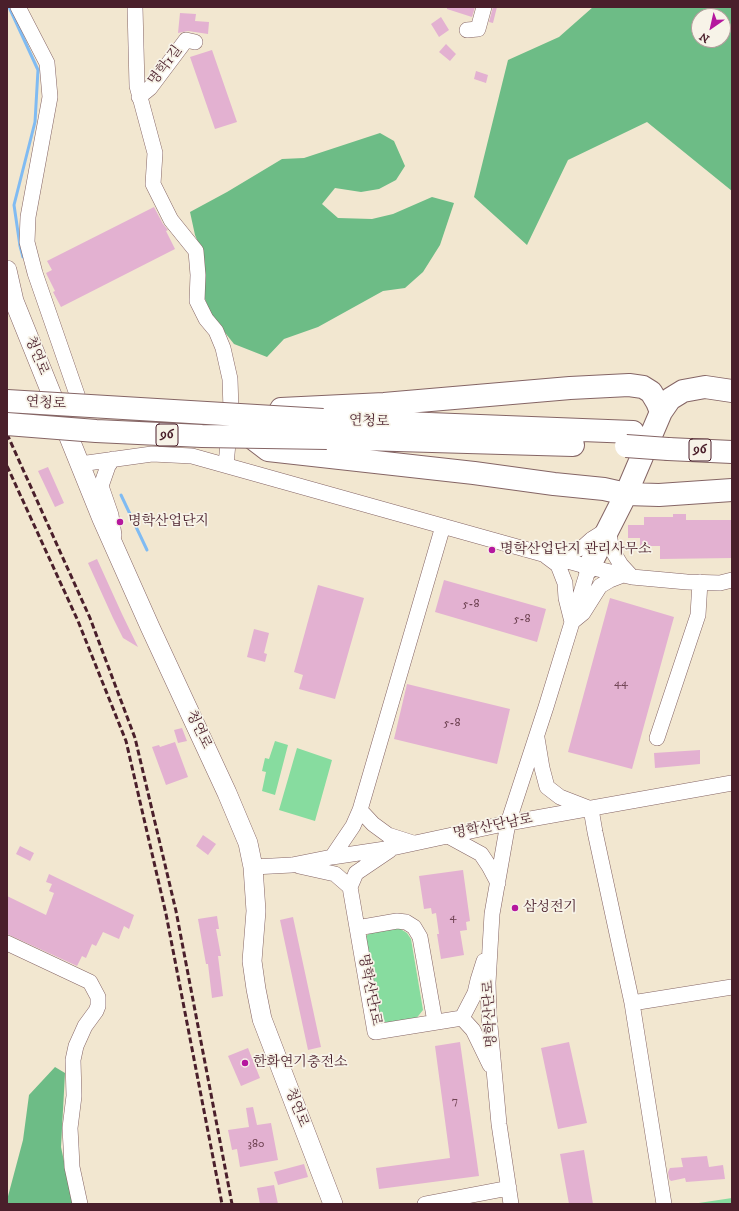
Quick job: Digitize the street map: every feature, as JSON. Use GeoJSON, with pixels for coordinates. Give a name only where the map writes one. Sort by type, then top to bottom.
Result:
{"type":"FeatureCollection","features":[{"type":"Feature","properties":{"kind":"highway"},"geometry":{"type":"LineString","coordinates":[[324,430],[384,404],[570,388],[629,385],[643,387],[651,392],[661,412]]}},
{"type":"Feature","properties":{"kind":"highway"},"geometry":{"type":"LineString","coordinates":[[589,567],[626,494],[661,412],[670,399],[683,391],[705,387],[732,390]]}},
{"type":"Feature","properties":{"kind":"highway","name":"연청로"},"geometry":{"type":"LineString","coordinates":[[7,401],[270,417],[324,430]]}},
{"type":"Feature","properties":{"kind":"highway","name":"연청로"},"geometry":{"type":"LineString","coordinates":[[7,424],[96,432],[251,437],[324,430],[630,439],[671,442],[732,452]]}},
{"type":"Feature","properties":{"kind":"highway"},"geometry":{"type":"LineString","coordinates":[[324,430],[474,473],[577,487],[604,489],[626,494],[655,495],[732,490]]}},
{"type":"Feature","properties":{"kind":"highway","name":"연청로"},"geometry":{"type":"LineString","coordinates":[[671,442],[732,437]]}},
{"type":"Feature","properties":{"kind":"highway"},"geometry":{"type":"LineString","coordinates":[[577,487],[593,495],[602,507],[608,529]]}},
{"type":"Feature","properties":{"kind":"highway"},"geometry":{"type":"LineString","coordinates":[[608,529],[625,509],[638,501],[655,495]]}},
{"type":"Feature","properties":{"kind":"main road","name":"청연로"},"geometry":{"type":"LineString","coordinates":[[7,270],[14,301],[117,554],[227,793],[248,844],[253,867],[256,910],[252,960],[262,1019],[333,1204]]}},
{"type":"Feature","properties":{"kind":"street"},"geometry":{"type":"LineString","coordinates":[[18,7],[47,63],[50,97],[28,217],[27,242],[35,274],[81,406]]}},
{"type":"Feature","properties":{"kind":"street"},"geometry":{"type":"LineString","coordinates":[[135,7],[136,86],[155,153],[153,184],[171,220],[196,251],[198,275],[197,301],[206,319],[216,331],[223,348],[230,379],[231,410],[226,465]]}},
{"type":"Feature","properties":{"kind":"street"},"geometry":{"type":"LineString","coordinates":[[467,30],[478,29],[484,7]]}},
{"type":"Feature","properties":{"kind":"street","name":"명학1길"},"geometry":{"type":"LineString","coordinates":[[139,97],[150,88],[186,40],[195,42]]}},
{"type":"Feature","properties":{"kind":"street"},"geometry":{"type":"LineString","coordinates":[[80,464],[152,454],[192,456],[589,567],[628,576],[720,583],[732,580]]}},
{"type":"Feature","properties":{"kind":"street"},"geometry":{"type":"LineString","coordinates":[[113,459],[108,466],[101,486],[111,515],[117,554]]}},
{"type":"Feature","properties":{"kind":"street"},"geometry":{"type":"LineString","coordinates":[[332,857],[353,826],[360,810],[443,526]]}},
{"type":"Feature","properties":{"kind":"street"},"geometry":{"type":"LineString","coordinates":[[544,554],[567,552],[582,548],[592,539],[608,529],[612,550],[628,576]]}},
{"type":"Feature","properties":{"kind":"street"},"geometry":{"type":"LineString","coordinates":[[544,554],[558,565],[565,583],[566,598],[572,622],[583,613],[600,586],[610,580],[628,576]]}},
{"type":"Feature","properties":{"kind":"street","name":"명학산단로"},"geometry":{"type":"LineString","coordinates":[[511,1204],[499,1124],[489,1007],[488,983],[492,914],[508,823],[589,567]]}},
{"type":"Feature","properties":{"kind":"street"},"geometry":{"type":"LineString","coordinates":[[657,738],[698,614],[700,582]]}},
{"type":"Feature","properties":{"kind":"street"},"geometry":{"type":"LineString","coordinates":[[537,735],[542,768],[547,787],[560,797],[591,809],[632,1003],[664,1204]]}},
{"type":"Feature","properties":{"kind":"street","name":"명학산단남로"},"geometry":{"type":"LineString","coordinates":[[253,867],[292,865],[392,848],[508,823],[732,783]]}},
{"type":"Feature","properties":{"kind":"street"},"geometry":{"type":"LineString","coordinates":[[360,810],[373,824],[388,835],[414,844]]}},
{"type":"Feature","properties":{"kind":"street"},"geometry":{"type":"LineString","coordinates":[[448,836],[481,854],[498,883]]}},
{"type":"Feature","properties":{"kind":"street"},"geometry":{"type":"LineString","coordinates":[[292,865],[335,874],[350,888],[356,873],[392,848]]}},
{"type":"Feature","properties":{"kind":"street","name":"명학산단1로"},"geometry":{"type":"LineString","coordinates":[[350,888],[375,1032],[462,1018]]}},
{"type":"Feature","properties":{"kind":"street"},"geometry":{"type":"LineString","coordinates":[[357,928],[397,921],[406,922],[414,927],[420,938],[435,1022]]}},
{"type":"Feature","properties":{"kind":"street"},"geometry":{"type":"LineString","coordinates":[[7,943],[90,982],[98,997],[98,1006],[85,1026],[76,1046],[73,1060],[74,1096],[70,1128],[72,1167],[80,1204]]}},
{"type":"Feature","properties":{"kind":"street"},"geometry":{"type":"LineString","coordinates":[[490,947],[475,992],[462,1018],[473,1030],[494,1073]]}},
{"type":"Feature","properties":{"kind":"street"},"geometry":{"type":"LineString","coordinates":[[632,1003],[732,987]]}},
{"type":"Feature","properties":{"kind":"street"},"geometry":{"type":"LineString","coordinates":[[425,1204],[509,1188]]}},
{"type":"Feature","properties":{"kind":"green space"},"geometry":{"type":"Polygon","coordinates":[[[593,7],[732,7],[732,191],[647,122],[568,160],[527,245],[474,197],[508,60],[559,37],[593,7]]]}},
{"type":"Feature","properties":{"kind":"green space"},"geometry":{"type":"Polygon","coordinates":[[[380,133],[394,141],[405,166],[396,180],[379,189],[361,192],[335,188],[322,204],[338,218],[372,219],[393,214],[432,197],[454,203],[440,245],[423,272],[405,288],[383,291],[318,327],[284,339],[267,357],[234,344],[211,315],[205,299],[204,257],[195,235],[190,212],[282,159],[304,158],[380,133]]]}},
{"type":"Feature","properties":{"kind":"green space"},"geometry":{"type":"Polygon","coordinates":[[[275,741],[288,745],[275,795],[262,791],[266,772],[262,771],[265,758],[269,759],[275,741]]]}},
{"type":"Feature","properties":{"kind":"green space"},"geometry":{"type":"Polygon","coordinates":[[[297,748],[332,760],[315,821],[279,810],[297,748]]]}},
{"type":"Feature","properties":{"kind":"green space"},"geometry":{"type":"Polygon","coordinates":[[[399,928],[407,933],[411,939],[423,1010],[415,1020],[389,1024],[381,1020],[377,1015],[364,942],[366,936],[370,933],[399,928]]]}},
{"type":"Feature","properties":{"kind":"green space"},"geometry":{"type":"Polygon","coordinates":[[[55,1067],[65,1073],[61,1147],[73,1204],[7,1204],[23,1140],[29,1095],[55,1067]]]}},
{"type":"Feature","properties":{"kind":"green space"},"geometry":{"type":"Polygon","coordinates":[[[732,1198],[732,1204],[692,1204],[732,1198]]]}},
{"type":"Feature","properties":{"kind":"building"},"geometry":{"type":"Polygon","coordinates":[[[447,7],[475,7],[472,17],[447,9],[447,7]]]}},
{"type":"Feature","properties":{"kind":"building"},"geometry":{"type":"Polygon","coordinates":[[[493,7],[497,7],[493,23],[489,22],[493,7]]]}},
{"type":"Feature","properties":{"kind":"building"},"geometry":{"type":"Polygon","coordinates":[[[180,13],[196,14],[195,21],[209,22],[208,34],[188,31],[178,33],[180,13]]]}},
{"type":"Feature","properties":{"kind":"building"},"geometry":{"type":"Polygon","coordinates":[[[441,17],[449,30],[439,37],[431,24],[441,17]]]}},
{"type":"Feature","properties":{"kind":"building"},"geometry":{"type":"Polygon","coordinates":[[[446,44],[456,54],[450,61],[439,52],[446,44]]]}},
{"type":"Feature","properties":{"kind":"building"},"geometry":{"type":"Polygon","coordinates":[[[212,50],[237,122],[215,129],[190,57],[212,50]]]}},
{"type":"Feature","properties":{"kind":"building"},"geometry":{"type":"Polygon","coordinates":[[[476,71],[488,75],[486,83],[474,79],[476,71]]]}},
{"type":"Feature","properties":{"kind":"building"},"geometry":{"type":"Polygon","coordinates":[[[154,207],[168,230],[166,231],[175,249],[61,307],[53,292],[55,291],[46,273],[52,270],[47,261],[154,207]]]}},
{"type":"Feature","properties":{"kind":"building"},"geometry":{"type":"Polygon","coordinates":[[[48,467],[64,503],[55,507],[38,471],[48,467]]]}},
{"type":"Feature","properties":{"kind":"building"},"geometry":{"type":"Polygon","coordinates":[[[673,514],[686,514],[686,520],[732,520],[732,558],[660,559],[660,546],[640,546],[640,538],[628,538],[628,525],[644,525],[644,517],[673,517],[673,514]]]}},
{"type":"Feature","properties":{"kind":"building"},"geometry":{"type":"Polygon","coordinates":[[[97,559],[138,647],[123,638],[113,618],[88,563],[97,559]]]}},
{"type":"Feature","properties":{"kind":"building"},"geometry":{"type":"Polygon","coordinates":[[[444,580],[546,609],[537,642],[435,612],[444,580]]]}},
{"type":"Feature","properties":{"kind":"building"},"geometry":{"type":"Polygon","coordinates":[[[318,585],[364,598],[335,699],[299,689],[303,675],[294,672],[318,585]]]}},
{"type":"Feature","properties":{"kind":"building"},"geometry":{"type":"Polygon","coordinates":[[[610,598],[674,617],[632,769],[568,752],[610,598]]]}},
{"type":"Feature","properties":{"kind":"building"},"geometry":{"type":"Polygon","coordinates":[[[254,629],[269,633],[264,653],[267,654],[265,662],[247,657],[254,629]]]}},
{"type":"Feature","properties":{"kind":"building"},"geometry":{"type":"Polygon","coordinates":[[[407,684],[510,709],[497,764],[394,739],[407,684]]]}},
{"type":"Feature","properties":{"kind":"building"},"geometry":{"type":"Polygon","coordinates":[[[182,728],[187,741],[178,743],[174,730],[182,728]]]}},
{"type":"Feature","properties":{"kind":"building"},"geometry":{"type":"Polygon","coordinates":[[[175,742],[188,777],[166,785],[152,747],[159,745],[160,747],[175,742]]]}},
{"type":"Feature","properties":{"kind":"building"},"geometry":{"type":"Polygon","coordinates":[[[700,750],[700,764],[655,768],[654,753],[700,750]]]}},
{"type":"Feature","properties":{"kind":"building"},"geometry":{"type":"Polygon","coordinates":[[[203,835],[216,844],[208,855],[196,846],[203,835]]]}},
{"type":"Feature","properties":{"kind":"building"},"geometry":{"type":"Polygon","coordinates":[[[20,846],[34,853],[30,861],[16,854],[20,846]]]}},
{"type":"Feature","properties":{"kind":"building"},"geometry":{"type":"Polygon","coordinates":[[[463,870],[470,921],[466,922],[467,930],[460,931],[464,955],[441,959],[437,934],[439,934],[436,913],[432,914],[431,908],[424,909],[419,876],[463,870]]]}},
{"type":"Feature","properties":{"kind":"building"},"geometry":{"type":"Polygon","coordinates":[[[49,874],[134,915],[129,929],[124,926],[119,939],[103,932],[96,946],[92,944],[86,958],[82,956],[77,966],[7,934],[7,896],[46,915],[54,893],[49,891],[52,884],[46,882],[49,874]]]}},
{"type":"Feature","properties":{"kind":"building"},"geometry":{"type":"Polygon","coordinates":[[[217,916],[219,929],[216,929],[221,956],[218,956],[223,996],[212,998],[208,964],[206,964],[198,919],[217,916]]]}},
{"type":"Feature","properties":{"kind":"building"},"geometry":{"type":"Polygon","coordinates":[[[293,917],[321,1047],[308,1050],[280,920],[293,917]]]}},
{"type":"Feature","properties":{"kind":"building"},"geometry":{"type":"Polygon","coordinates":[[[460,1042],[479,1176],[379,1189],[376,1168],[450,1158],[435,1046],[460,1042]]]}},
{"type":"Feature","properties":{"kind":"building"},"geometry":{"type":"Polygon","coordinates":[[[569,1042],[587,1123],[558,1129],[541,1048],[569,1042]]]}},
{"type":"Feature","properties":{"kind":"building"},"geometry":{"type":"Polygon","coordinates":[[[248,1048],[260,1078],[241,1086],[228,1056],[248,1048]]]}},
{"type":"Feature","properties":{"kind":"building"},"geometry":{"type":"Polygon","coordinates":[[[253,1107],[257,1125],[271,1123],[278,1160],[240,1167],[237,1149],[232,1150],[228,1130],[249,1127],[246,1108],[253,1107]]]}},
{"type":"Feature","properties":{"kind":"building"},"geometry":{"type":"Polygon","coordinates":[[[584,1150],[593,1204],[569,1204],[560,1154],[584,1150]]]}},
{"type":"Feature","properties":{"kind":"building"},"geometry":{"type":"Polygon","coordinates":[[[707,1156],[709,1167],[723,1165],[725,1179],[686,1182],[685,1178],[671,1181],[669,1179],[668,1172],[670,1168],[683,1167],[681,1158],[707,1156]]]}},
{"type":"Feature","properties":{"kind":"building"},"geometry":{"type":"Polygon","coordinates":[[[304,1164],[308,1177],[278,1185],[274,1172],[304,1164]]]}},
{"type":"Feature","properties":{"kind":"building"},"geometry":{"type":"Polygon","coordinates":[[[274,1185],[278,1204],[260,1204],[257,1188],[274,1185]]]}},
{"type":"Feature","properties":{"kind":"waterway"},"geometry":{"type":"LineString","coordinates":[[9,7],[38,70],[35,122],[14,205],[23,257]]}},
{"type":"Feature","properties":{"kind":"waterway"},"geometry":{"type":"LineString","coordinates":[[121,495],[147,550]]}},
{"type":"Feature","properties":{"kind":"railway"},"geometry":{"type":"LineString","coordinates":[[7,434],[90,618],[135,738],[176,911],[232,1204]]}},
{"type":"Feature","properties":{"kind":"railway"},"geometry":{"type":"LineString","coordinates":[[7,466],[78,621],[126,741],[166,914],[222,1204]]}},
{"type":"Feature","properties":{"kind":"place","name":"명학산업단지"},"geometry":{"type":"Point","coordinates":[120,522]}},
{"type":"Feature","properties":{"kind":"place","name":"명학산업단지 관리사무소"},"geometry":{"type":"Point","coordinates":[492,550]}},
{"type":"Feature","properties":{"kind":"place","name":"삼성전기"},"geometry":{"type":"Point","coordinates":[515,908]}},
{"type":"Feature","properties":{"kind":"place","name":"한화연기충전소"},"geometry":{"type":"Point","coordinates":[245,1063]}}]}
